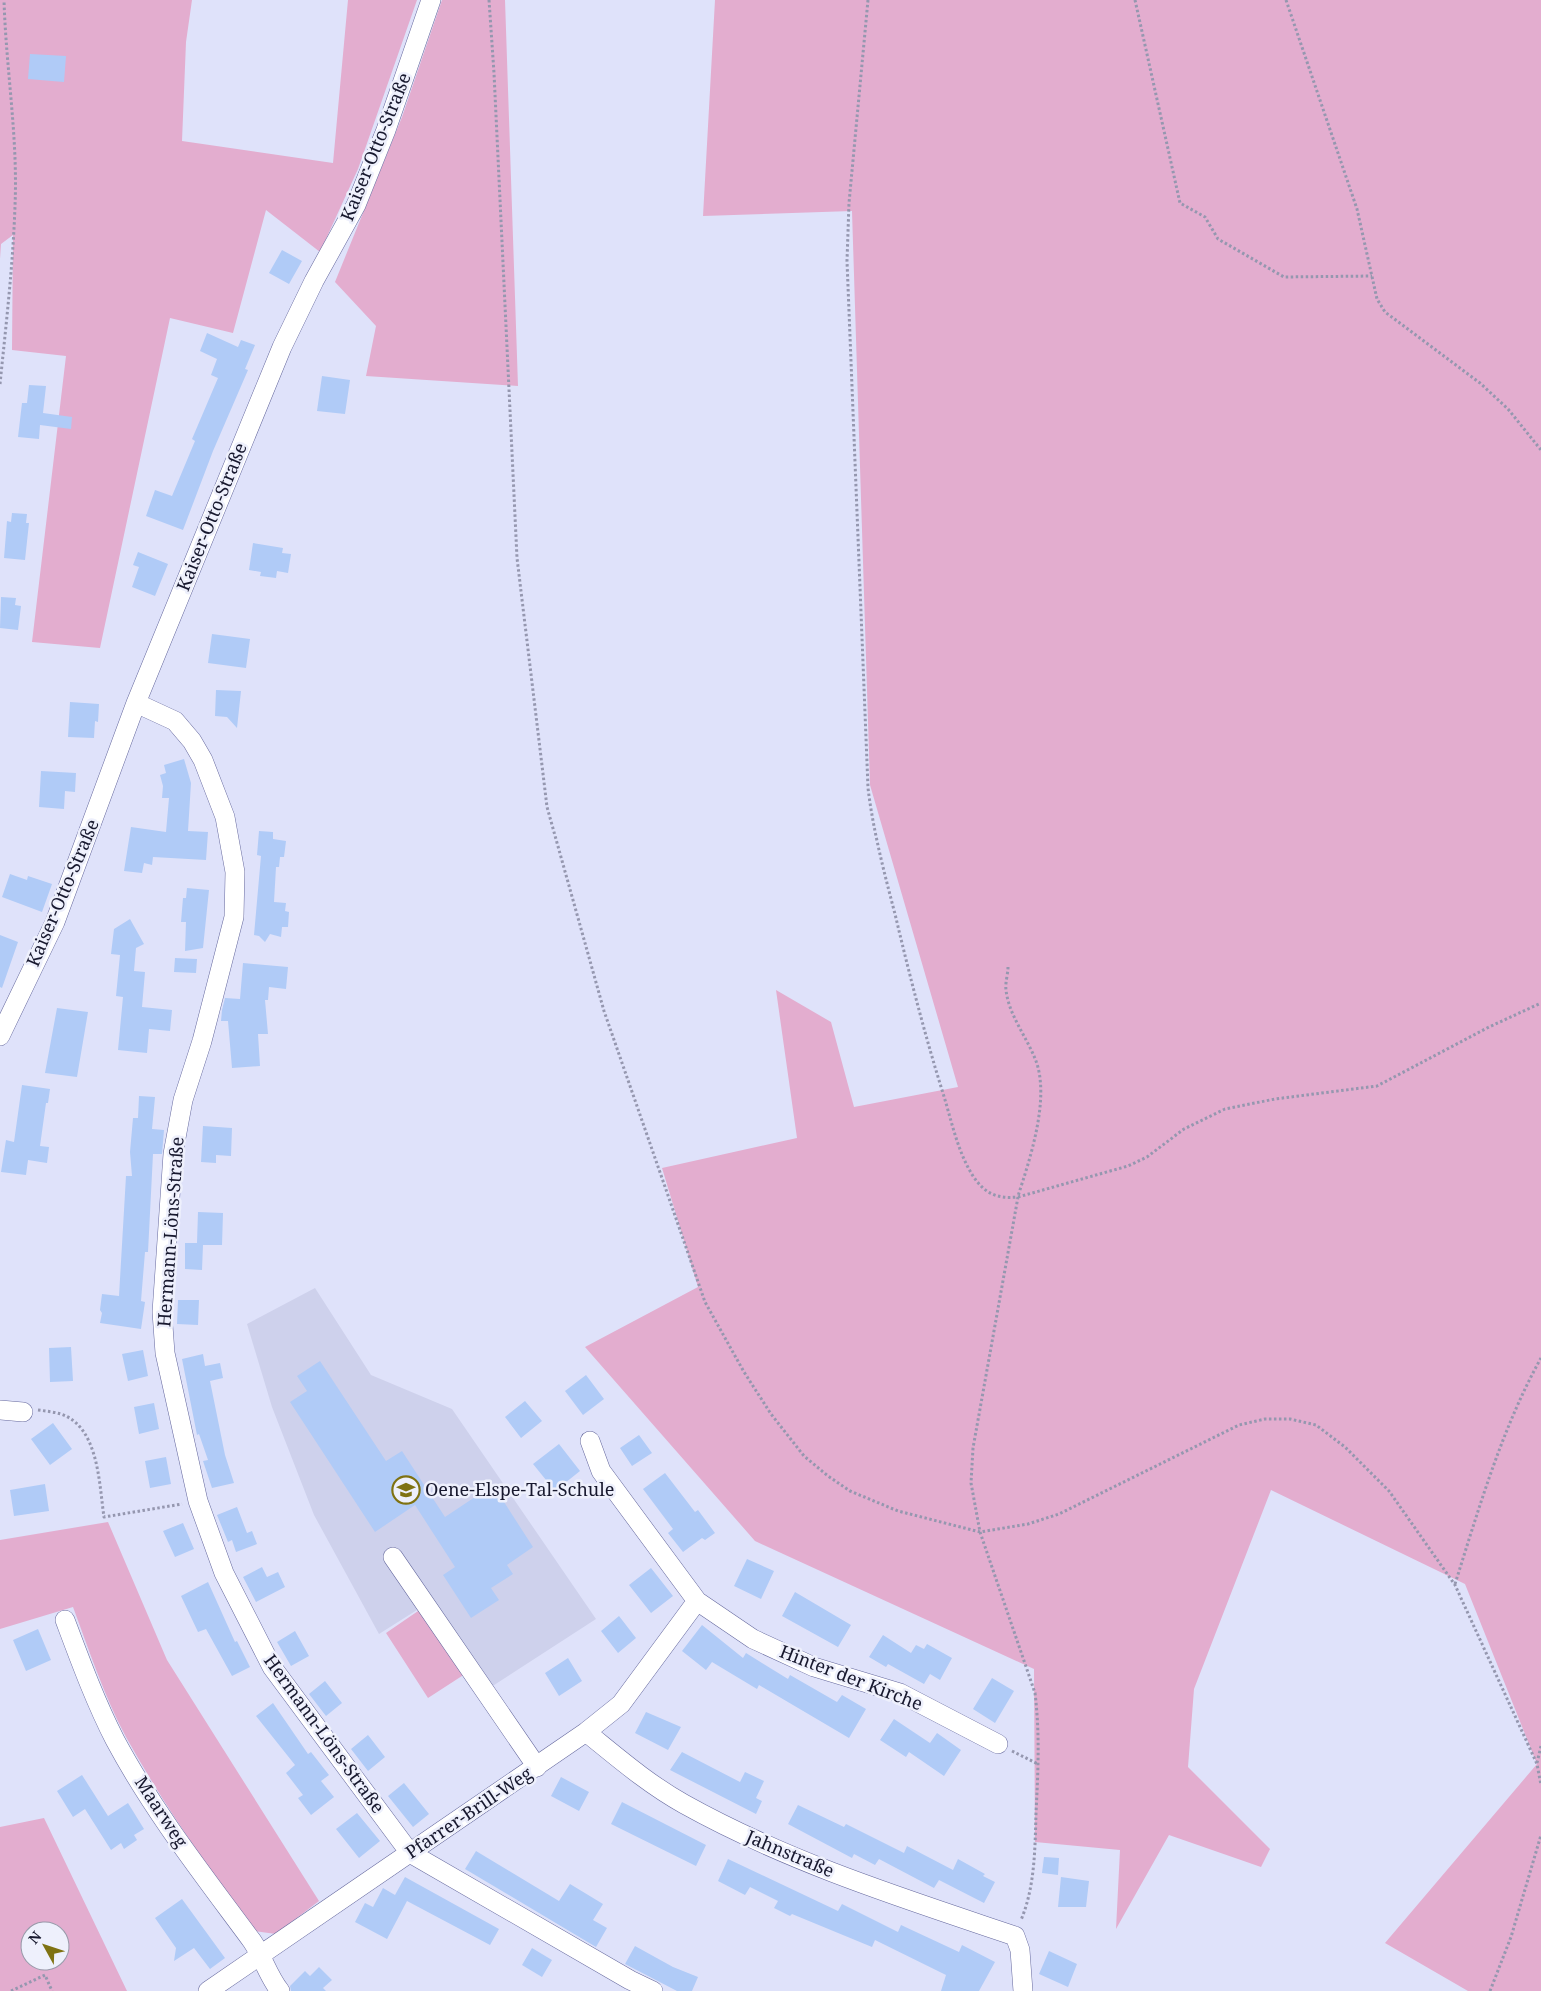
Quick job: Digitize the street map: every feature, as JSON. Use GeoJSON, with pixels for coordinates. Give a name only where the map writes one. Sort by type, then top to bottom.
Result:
{"type":"FeatureCollection","features":[{"type":"Feature","properties":{"kind":"street","name":"Kaiser-Otto-Straße"},"geometry":{"type":"LineString","coordinates":[[0,1036],[55,922],[136,703],[282,348],[314,281],[356,205],[386,130],[431,0]]}},
{"type":"Feature","properties":{"kind":"street","name":"Hermann-Löns-Straße"},"geometry":{"type":"LineString","coordinates":[[136,703],[176,721],[203,760],[225,817],[235,872],[234,917],[202,1041],[183,1100],[173,1154],[162,1312],[166,1353],[198,1501],[224,1572],[272,1667],[410,1853],[630,1980],[653,1991]]}},
{"type":"Feature","properties":{"kind":"street"},"geometry":{"type":"LineString","coordinates":[[0,1410],[23,1412]]}},
{"type":"Feature","properties":{"kind":"street","name":"Hinter der Kirche"},"geometry":{"type":"LineString","coordinates":[[590,1441],[601,1471],[697,1600],[762,1643],[814,1667],[900,1693],[998,1744]]}},
{"type":"Feature","properties":{"kind":"street"},"geometry":{"type":"LineString","coordinates":[[393,1557],[537,1767]]}},
{"type":"Feature","properties":{"kind":"street","name":"Pfarrer-Brill-Weg"},"geometry":{"type":"LineString","coordinates":[[208,1991],[260,1953],[586,1732],[620,1704],[697,1600]]}},
{"type":"Feature","properties":{"kind":"street","name":"Maarweg"},"geometry":{"type":"LineString","coordinates":[[65,1620],[85,1673],[115,1739],[145,1789],[195,1864],[260,1953],[280,1991]]}},
{"type":"Feature","properties":{"kind":"street","name":"Jahnstraße"},"geometry":{"type":"LineString","coordinates":[[586,1732],[633,1770],[682,1803],[744,1835],[847,1879],[1014,1936]]}},
{"type":"Feature","properties":{"kind":"street"},"geometry":{"type":"LineString","coordinates":[[1014,1936],[1020,1950],[1022,1991]]}},
{"type":"Feature","properties":{"kind":"path"},"geometry":{"type":"LineString","coordinates":[[0,384],[15,205],[14,140],[5,47],[4,0]]}},
{"type":"Feature","properties":{"kind":"path"},"geometry":{"type":"LineString","coordinates":[[489,0],[517,558],[547,807],[604,1011],[705,1302],[744,1372],[771,1414],[804,1456],[850,1491],[898,1511],[980,1532],[1028,1524],[1059,1514],[1239,1425],[1265,1419],[1290,1419],[1316,1425],[1351,1454],[1389,1491],[1455,1585],[1537,1764],[1541,1784]]}},
{"type":"Feature","properties":{"kind":"path"},"geometry":{"type":"LineString","coordinates":[[868,0],[849,203],[847,261],[868,788],[872,822],[930,1053],[960,1146],[973,1176],[982,1187],[1000,1198],[1018,1197],[1128,1166],[1148,1157],[1184,1129],[1225,1109],[1275,1099],[1378,1086],[1488,1027],[1541,1004]]}},
{"type":"Feature","properties":{"kind":"path"},"geometry":{"type":"LineString","coordinates":[[1135,0],[1180,203],[1205,217],[1218,239],[1284,277],[1372,276]]}},
{"type":"Feature","properties":{"kind":"path"},"geometry":{"type":"LineString","coordinates":[[1286,0],[1357,209],[1377,299],[1385,312],[1480,383],[1508,409],[1541,450]]}},
{"type":"Feature","properties":{"kind":"path"},"geometry":{"type":"LineString","coordinates":[[1008,967],[1006,989],[1013,1014],[1037,1062],[1040,1093],[1038,1122],[1018,1197],[974,1448],[971,1483],[980,1532],[1035,1694],[1038,1721],[1035,1842],[1029,1902],[1014,1936]]}},
{"type":"Feature","properties":{"kind":"path"},"geometry":{"type":"LineString","coordinates":[[1455,1585],[1496,1460],[1532,1374],[1541,1358]]}},
{"type":"Feature","properties":{"kind":"path"},"geometry":{"type":"LineString","coordinates":[[23,1412],[38,1410],[62,1414],[79,1425],[88,1439],[94,1454],[104,1517],[198,1501]]}},
{"type":"Feature","properties":{"kind":"path"},"geometry":{"type":"LineString","coordinates":[[998,1744],[1038,1764]]}},
{"type":"Feature","properties":{"kind":"path"},"geometry":{"type":"LineString","coordinates":[[1537,1764],[1541,1746]]}},
{"type":"Feature","properties":{"kind":"path"},"geometry":{"type":"LineString","coordinates":[[1490,1991],[1511,1937],[1541,1835]]}},
{"type":"Feature","properties":{"kind":"path"},"geometry":{"type":"LineString","coordinates":[[11,1991],[45,1975],[52,1991]]}},
{"type":"Feature","properties":{"kind":"shaded area"},"geometry":{"type":"Polygon","coordinates":[[[0,0],[192,0],[186,42],[182,141],[333,163],[348,0],[417,0],[358,169],[320,252],[266,210],[233,333],[170,318],[100,648],[32,642],[66,356],[12,350],[13,235],[1,244],[0,259],[0,0]]]}},
{"type":"Feature","properties":{"kind":"shaded area"},"geometry":{"type":"Polygon","coordinates":[[[442,0],[505,0],[518,386],[366,376],[376,326],[335,282],[402,117],[442,0]]]}},
{"type":"Feature","properties":{"kind":"shaded area"},"geometry":{"type":"Polygon","coordinates":[[[715,0],[1541,0],[1541,1991],[1468,1991],[1385,1943],[1537,1764],[1465,1584],[1271,1490],[1194,1689],[1188,1767],[1270,1849],[1261,1867],[1169,1835],[1116,1929],[1120,1850],[1035,1842],[1034,1669],[755,1541],[585,1347],[698,1287],[662,1168],[797,1138],[776,990],[831,1022],[854,1107],[958,1087],[870,785],[852,211],[703,216],[715,0]]]}},
{"type":"Feature","properties":{"kind":"shaded area","name":"Oene-Elspe-Tal-Schule"},"geometry":{"type":"Polygon","coordinates":[[[315,1288],[371,1375],[452,1409],[596,1619],[488,1689],[428,1603],[379,1634],[314,1515],[272,1407],[247,1324],[315,1288]]]}},
{"type":"Feature","properties":{"kind":"shaded area"},"geometry":{"type":"Polygon","coordinates":[[[108,1522],[167,1660],[319,1901],[276,1934],[254,1931],[203,1860],[155,1787],[126,1737],[111,1705],[73,1607],[0,1629],[0,1540],[108,1522]]]}},
{"type":"Feature","properties":{"kind":"shaded area"},"geometry":{"type":"Polygon","coordinates":[[[421,1609],[465,1674],[428,1698],[386,1633],[421,1609]]]}},
{"type":"Feature","properties":{"kind":"shaded area"},"geometry":{"type":"Polygon","coordinates":[[[44,1818],[127,1991],[0,1991],[0,1827],[44,1818]]]}},
{"type":"Feature","properties":{"kind":"building"},"geometry":{"type":"Polygon","coordinates":[[[30,54],[66,56],[64,82],[28,79],[30,54]]]}},
{"type":"Feature","properties":{"kind":"building"},"geometry":{"type":"Polygon","coordinates":[[[282,250],[302,261],[289,284],[269,273],[282,250]]]}},
{"type":"Feature","properties":{"kind":"building"},"geometry":{"type":"Polygon","coordinates":[[[207,333],[238,347],[241,340],[255,345],[245,369],[248,370],[213,451],[183,530],[146,516],[155,490],[172,496],[195,441],[192,439],[218,378],[211,375],[217,359],[200,351],[207,333]]]}},
{"type":"Feature","properties":{"kind":"building"},"geometry":{"type":"Polygon","coordinates":[[[322,376],[350,380],[345,414],[317,411],[322,376]]]}},
{"type":"Feature","properties":{"kind":"building"},"geometry":{"type":"Polygon","coordinates":[[[29,385],[46,386],[43,413],[72,417],[71,429],[40,425],[39,439],[18,437],[22,403],[27,403],[29,385]]]}},
{"type":"Feature","properties":{"kind":"building"},"geometry":{"type":"Polygon","coordinates":[[[12,513],[27,514],[26,523],[29,523],[25,560],[4,558],[7,521],[11,522],[12,513]]]}},
{"type":"Feature","properties":{"kind":"building"},"geometry":{"type":"Polygon","coordinates":[[[253,543],[283,548],[282,553],[291,554],[288,573],[277,571],[276,578],[260,576],[261,572],[249,570],[253,543]]]}},
{"type":"Feature","properties":{"kind":"building"},"geometry":{"type":"Polygon","coordinates":[[[138,552],[168,564],[155,596],[132,587],[139,567],[133,565],[138,552]]]}},
{"type":"Feature","properties":{"kind":"building"},"geometry":{"type":"Polygon","coordinates":[[[1,597],[16,598],[15,605],[21,606],[18,630],[0,628],[1,597]]]}},
{"type":"Feature","properties":{"kind":"building"},"geometry":{"type":"Polygon","coordinates":[[[212,634],[250,639],[246,668],[208,663],[212,634]]]}},
{"type":"Feature","properties":{"kind":"building"},"geometry":{"type":"Polygon","coordinates":[[[216,690],[241,691],[237,728],[227,717],[215,716],[216,690]]]}},
{"type":"Feature","properties":{"kind":"building"},"geometry":{"type":"Polygon","coordinates":[[[70,702],[99,704],[98,722],[95,721],[94,738],[68,737],[70,702]]]}},
{"type":"Feature","properties":{"kind":"building"},"geometry":{"type":"Polygon","coordinates":[[[184,759],[191,783],[188,831],[208,832],[206,860],[153,857],[152,865],[144,863],[142,873],[124,871],[131,827],[166,832],[169,798],[162,798],[163,786],[160,775],[166,773],[164,765],[184,759]]]}},
{"type":"Feature","properties":{"kind":"building"},"geometry":{"type":"Polygon","coordinates":[[[41,771],[76,773],[75,792],[65,791],[64,809],[39,807],[41,771]]]}},
{"type":"Feature","properties":{"kind":"building"},"geometry":{"type":"Polygon","coordinates":[[[259,831],[273,832],[273,839],[286,841],[284,857],[280,857],[279,867],[276,867],[274,902],[286,903],[285,911],[289,912],[288,927],[282,927],[281,937],[270,934],[265,942],[259,936],[254,935],[261,856],[257,855],[259,831]]]}},
{"type":"Feature","properties":{"kind":"building"},"geometry":{"type":"Polygon","coordinates":[[[10,874],[27,880],[28,876],[52,884],[42,912],[2,897],[10,874]]]}},
{"type":"Feature","properties":{"kind":"building"},"geometry":{"type":"Polygon","coordinates":[[[187,888],[209,890],[203,948],[185,951],[186,922],[181,922],[183,898],[186,898],[187,888]]]}},
{"type":"Feature","properties":{"kind":"building"},"geometry":{"type":"Polygon","coordinates":[[[130,919],[144,944],[136,948],[134,971],[145,972],[142,1007],[172,1010],[170,1031],[149,1029],[147,1053],[118,1050],[123,997],[116,996],[120,955],[111,954],[114,929],[130,919]]]}},
{"type":"Feature","properties":{"kind":"building"},"geometry":{"type":"Polygon","coordinates":[[[0,935],[18,942],[2,988],[0,987],[0,935]]]}},
{"type":"Feature","properties":{"kind":"building"},"geometry":{"type":"Polygon","coordinates":[[[175,958],[197,959],[196,973],[174,972],[175,958]]]}},
{"type":"Feature","properties":{"kind":"building"},"geometry":{"type":"Polygon","coordinates":[[[243,963],[288,967],[286,989],[269,987],[268,1000],[265,1000],[268,1034],[258,1034],[260,1066],[232,1068],[228,1021],[221,1021],[222,1010],[225,998],[240,999],[243,963]]]}},
{"type":"Feature","properties":{"kind":"building"},"geometry":{"type":"Polygon","coordinates":[[[57,1008],[88,1012],[77,1077],[45,1073],[57,1008]]]}},
{"type":"Feature","properties":{"kind":"building"},"geometry":{"type":"Polygon","coordinates":[[[22,1085],[50,1089],[48,1103],[46,1103],[40,1146],[49,1147],[47,1163],[28,1160],[26,1175],[1,1172],[6,1140],[14,1142],[22,1085]]]}},
{"type":"Feature","properties":{"kind":"building"},"geometry":{"type":"Polygon","coordinates":[[[139,1096],[155,1097],[152,1129],[164,1130],[162,1154],[153,1154],[148,1252],[145,1252],[141,1301],[145,1302],[141,1329],[100,1323],[102,1294],[119,1296],[126,1176],[132,1176],[130,1152],[133,1118],[138,1118],[139,1096]]]}},
{"type":"Feature","properties":{"kind":"building"},"geometry":{"type":"Polygon","coordinates":[[[203,1126],[232,1128],[231,1156],[216,1155],[216,1163],[201,1162],[203,1126]]]}},
{"type":"Feature","properties":{"kind":"building"},"geometry":{"type":"Polygon","coordinates":[[[198,1212],[223,1213],[222,1245],[203,1245],[202,1270],[185,1269],[185,1243],[197,1243],[198,1212]]]}},
{"type":"Feature","properties":{"kind":"building"},"geometry":{"type":"Polygon","coordinates":[[[178,1300],[199,1300],[198,1325],[177,1324],[178,1300]]]}},
{"type":"Feature","properties":{"kind":"building"},"geometry":{"type":"Polygon","coordinates":[[[71,1347],[73,1381],[50,1382],[49,1348],[71,1347]]]}},
{"type":"Feature","properties":{"kind":"building"},"geometry":{"type":"Polygon","coordinates":[[[143,1350],[148,1376],[128,1381],[122,1354],[143,1350]]]}},
{"type":"Feature","properties":{"kind":"building"},"geometry":{"type":"Polygon","coordinates":[[[203,1354],[205,1366],[220,1363],[223,1378],[210,1381],[225,1455],[234,1483],[212,1488],[203,1461],[208,1460],[199,1434],[197,1435],[182,1359],[203,1354]]]}},
{"type":"Feature","properties":{"kind":"building"},"geometry":{"type":"Polygon","coordinates":[[[320,1361],[386,1461],[402,1451],[445,1517],[493,1485],[533,1547],[507,1565],[513,1574],[491,1588],[499,1600],[471,1618],[443,1575],[455,1567],[415,1505],[375,1532],[290,1402],[307,1391],[297,1376],[320,1361]]]}},
{"type":"Feature","properties":{"kind":"building"},"geometry":{"type":"Polygon","coordinates":[[[586,1375],[604,1399],[583,1415],[565,1391],[586,1375]]]}},
{"type":"Feature","properties":{"kind":"building"},"geometry":{"type":"Polygon","coordinates":[[[525,1401],[542,1421],[521,1438],[505,1417],[525,1401]]]}},
{"type":"Feature","properties":{"kind":"building"},"geometry":{"type":"Polygon","coordinates":[[[154,1403],[159,1429],[139,1434],[134,1407],[154,1403]]]}},
{"type":"Feature","properties":{"kind":"building"},"geometry":{"type":"Polygon","coordinates":[[[53,1423],[72,1449],[50,1465],[31,1439],[53,1423]]]}},
{"type":"Feature","properties":{"kind":"building"},"geometry":{"type":"Polygon","coordinates":[[[639,1435],[652,1453],[632,1466],[620,1448],[639,1435]]]}},
{"type":"Feature","properties":{"kind":"building"},"geometry":{"type":"Polygon","coordinates":[[[559,1444],[580,1471],[555,1491],[533,1464],[559,1444]]]}},
{"type":"Feature","properties":{"kind":"building"},"geometry":{"type":"Polygon","coordinates":[[[166,1457],[171,1484],[150,1488],[145,1461],[166,1457]]]}},
{"type":"Feature","properties":{"kind":"building"},"geometry":{"type":"Polygon","coordinates":[[[665,1473],[695,1512],[698,1510],[715,1533],[705,1540],[702,1538],[683,1552],[668,1533],[673,1529],[643,1489],[665,1473]]]}},
{"type":"Feature","properties":{"kind":"building"},"geometry":{"type":"Polygon","coordinates":[[[45,1484],[49,1511],[14,1516],[10,1490],[45,1484]]]}},
{"type":"Feature","properties":{"kind":"building"},"geometry":{"type":"Polygon","coordinates":[[[237,1507],[247,1533],[252,1531],[257,1544],[236,1552],[232,1540],[228,1542],[217,1515],[237,1507]]]}},
{"type":"Feature","properties":{"kind":"building"},"geometry":{"type":"Polygon","coordinates":[[[183,1523],[194,1549],[175,1557],[163,1531],[183,1523]]]}},
{"type":"Feature","properties":{"kind":"building"},"geometry":{"type":"Polygon","coordinates":[[[747,1559],[774,1571],[761,1599],[734,1586],[747,1559]]]}},
{"type":"Feature","properties":{"kind":"building"},"geometry":{"type":"Polygon","coordinates":[[[262,1567],[267,1577],[278,1572],[285,1587],[256,1602],[243,1577],[262,1567]]]}},
{"type":"Feature","properties":{"kind":"building"},"geometry":{"type":"Polygon","coordinates":[[[651,1568],[673,1596],[651,1613],[629,1585],[651,1568]]]}},
{"type":"Feature","properties":{"kind":"building"},"geometry":{"type":"Polygon","coordinates":[[[208,1582],[235,1642],[237,1641],[250,1667],[232,1676],[206,1629],[198,1632],[181,1596],[208,1582]]]}},
{"type":"Feature","properties":{"kind":"building"},"geometry":{"type":"Polygon","coordinates":[[[795,1592],[851,1625],[838,1647],[782,1616],[795,1592]]]}},
{"type":"Feature","properties":{"kind":"building"},"geometry":{"type":"Polygon","coordinates":[[[619,1616],[636,1638],[618,1653],[601,1631],[619,1616]]]}},
{"type":"Feature","properties":{"kind":"building"},"geometry":{"type":"Polygon","coordinates":[[[702,1625],[743,1658],[746,1653],[788,1679],[790,1675],[837,1702],[842,1695],[866,1709],[849,1738],[759,1685],[757,1689],[712,1662],[706,1670],[682,1651],[702,1625]]]}},
{"type":"Feature","properties":{"kind":"building"},"geometry":{"type":"Polygon","coordinates":[[[38,1629],[51,1660],[26,1671],[13,1640],[38,1629]]]}},
{"type":"Feature","properties":{"kind":"building"},"geometry":{"type":"Polygon","coordinates":[[[295,1631],[309,1656],[291,1666],[277,1642],[295,1631]]]}},
{"type":"Feature","properties":{"kind":"building"},"geometry":{"type":"Polygon","coordinates":[[[883,1635],[911,1653],[916,1645],[924,1649],[927,1644],[952,1658],[940,1680],[930,1674],[924,1684],[888,1664],[886,1667],[869,1657],[883,1635]]]}},
{"type":"Feature","properties":{"kind":"building"},"geometry":{"type":"Polygon","coordinates":[[[568,1658],[582,1681],[559,1696],[545,1673],[568,1658]]]}},
{"type":"Feature","properties":{"kind":"building"},"geometry":{"type":"Polygon","coordinates":[[[992,1678],[1014,1691],[995,1723],[973,1709],[992,1678]]]}},
{"type":"Feature","properties":{"kind":"building"},"geometry":{"type":"Polygon","coordinates":[[[325,1681],[342,1703],[326,1716],[309,1694],[325,1681]]]}},
{"type":"Feature","properties":{"kind":"building"},"geometry":{"type":"Polygon","coordinates":[[[273,1703],[308,1754],[311,1752],[329,1775],[321,1781],[334,1797],[311,1815],[298,1798],[303,1795],[286,1773],[295,1765],[256,1716],[273,1703]]]}},
{"type":"Feature","properties":{"kind":"building"},"geometry":{"type":"Polygon","coordinates":[[[646,1712],[681,1727],[668,1750],[635,1733],[646,1712]]]}},
{"type":"Feature","properties":{"kind":"building"},"geometry":{"type":"Polygon","coordinates":[[[894,1719],[930,1743],[937,1733],[961,1750],[944,1776],[909,1752],[906,1757],[880,1740],[894,1719]]]}},
{"type":"Feature","properties":{"kind":"building"},"geometry":{"type":"Polygon","coordinates":[[[368,1735],[385,1757],[368,1771],[351,1749],[368,1735]]]}},
{"type":"Feature","properties":{"kind":"building"},"geometry":{"type":"Polygon","coordinates":[[[682,1752],[740,1782],[745,1772],[764,1781],[756,1798],[762,1801],[756,1814],[670,1770],[682,1752]]]}},
{"type":"Feature","properties":{"kind":"building"},"geometry":{"type":"Polygon","coordinates":[[[82,1775],[108,1816],[128,1803],[144,1829],[134,1835],[137,1840],[124,1849],[121,1843],[111,1850],[85,1809],[73,1817],[57,1791],[82,1775]]]}},
{"type":"Feature","properties":{"kind":"building"},"geometry":{"type":"Polygon","coordinates":[[[561,1777],[589,1792],[579,1811],[551,1796],[561,1777]]]}},
{"type":"Feature","properties":{"kind":"building"},"geometry":{"type":"Polygon","coordinates":[[[404,1783],[429,1814],[413,1827],[388,1796],[404,1783]]]}},
{"type":"Feature","properties":{"kind":"building"},"geometry":{"type":"Polygon","coordinates":[[[622,1802],[706,1845],[696,1866],[611,1824],[622,1802]]]}},
{"type":"Feature","properties":{"kind":"building"},"geometry":{"type":"Polygon","coordinates":[[[798,1805],[844,1827],[846,1824],[904,1853],[907,1846],[953,1870],[958,1859],[985,1874],[983,1876],[995,1882],[984,1903],[939,1880],[934,1888],[879,1859],[875,1865],[854,1854],[852,1858],[788,1824],[798,1805]]]}},
{"type":"Feature","properties":{"kind":"building"},"geometry":{"type":"Polygon","coordinates":[[[357,1813],[380,1841],[359,1858],[336,1829],[357,1813]]]}},
{"type":"Feature","properties":{"kind":"building"},"geometry":{"type":"Polygon","coordinates":[[[476,1851],[559,1901],[570,1884],[603,1904],[593,1920],[607,1928],[596,1947],[465,1869],[476,1851]]]}},
{"type":"Feature","properties":{"kind":"building"},"geometry":{"type":"Polygon","coordinates":[[[1044,1857],[1059,1858],[1058,1875],[1042,1873],[1044,1857]]]}},
{"type":"Feature","properties":{"kind":"building"},"geometry":{"type":"Polygon","coordinates":[[[728,1859],[838,1911],[842,1904],[898,1932],[901,1925],[959,1952],[962,1945],[995,1962],[979,1991],[941,1991],[946,1975],[875,1940],[872,1947],[792,1914],[790,1916],[774,1908],[778,1901],[750,1887],[745,1895],[718,1881],[728,1859]]]}},
{"type":"Feature","properties":{"kind":"building"},"geometry":{"type":"Polygon","coordinates":[[[405,1877],[499,1929],[490,1945],[407,1901],[387,1939],[355,1922],[365,1903],[373,1907],[383,1888],[395,1895],[405,1877]]]}},
{"type":"Feature","properties":{"kind":"building"},"geometry":{"type":"Polygon","coordinates":[[[1061,1877],[1089,1881],[1086,1907],[1058,1907],[1061,1877]]]}},
{"type":"Feature","properties":{"kind":"building"},"geometry":{"type":"Polygon","coordinates":[[[182,1899],[225,1958],[210,1969],[194,1948],[174,1961],[176,1948],[155,1918],[182,1899]]]}},
{"type":"Feature","properties":{"kind":"building"},"geometry":{"type":"Polygon","coordinates":[[[635,1946],[673,1967],[698,1977],[692,1991],[677,1991],[625,1964],[635,1946]]]}},
{"type":"Feature","properties":{"kind":"building"},"geometry":{"type":"Polygon","coordinates":[[[532,1948],[552,1960],[542,1977],[522,1965],[532,1948]]]}},
{"type":"Feature","properties":{"kind":"building"},"geometry":{"type":"Polygon","coordinates":[[[1049,1951],[1077,1964],[1068,1987],[1039,1974],[1049,1951]]]}},
{"type":"Feature","properties":{"kind":"building"},"geometry":{"type":"Polygon","coordinates":[[[319,1967],[332,1980],[323,1988],[326,1991],[291,1991],[290,1986],[305,1971],[310,1976],[319,1967]]]}},
{"type":"Feature","properties":{"kind":"place","name":"Oene-Elspe-Tal-Schule"},"geometry":{"type":"Point","coordinates":[406,1490]}}]}
